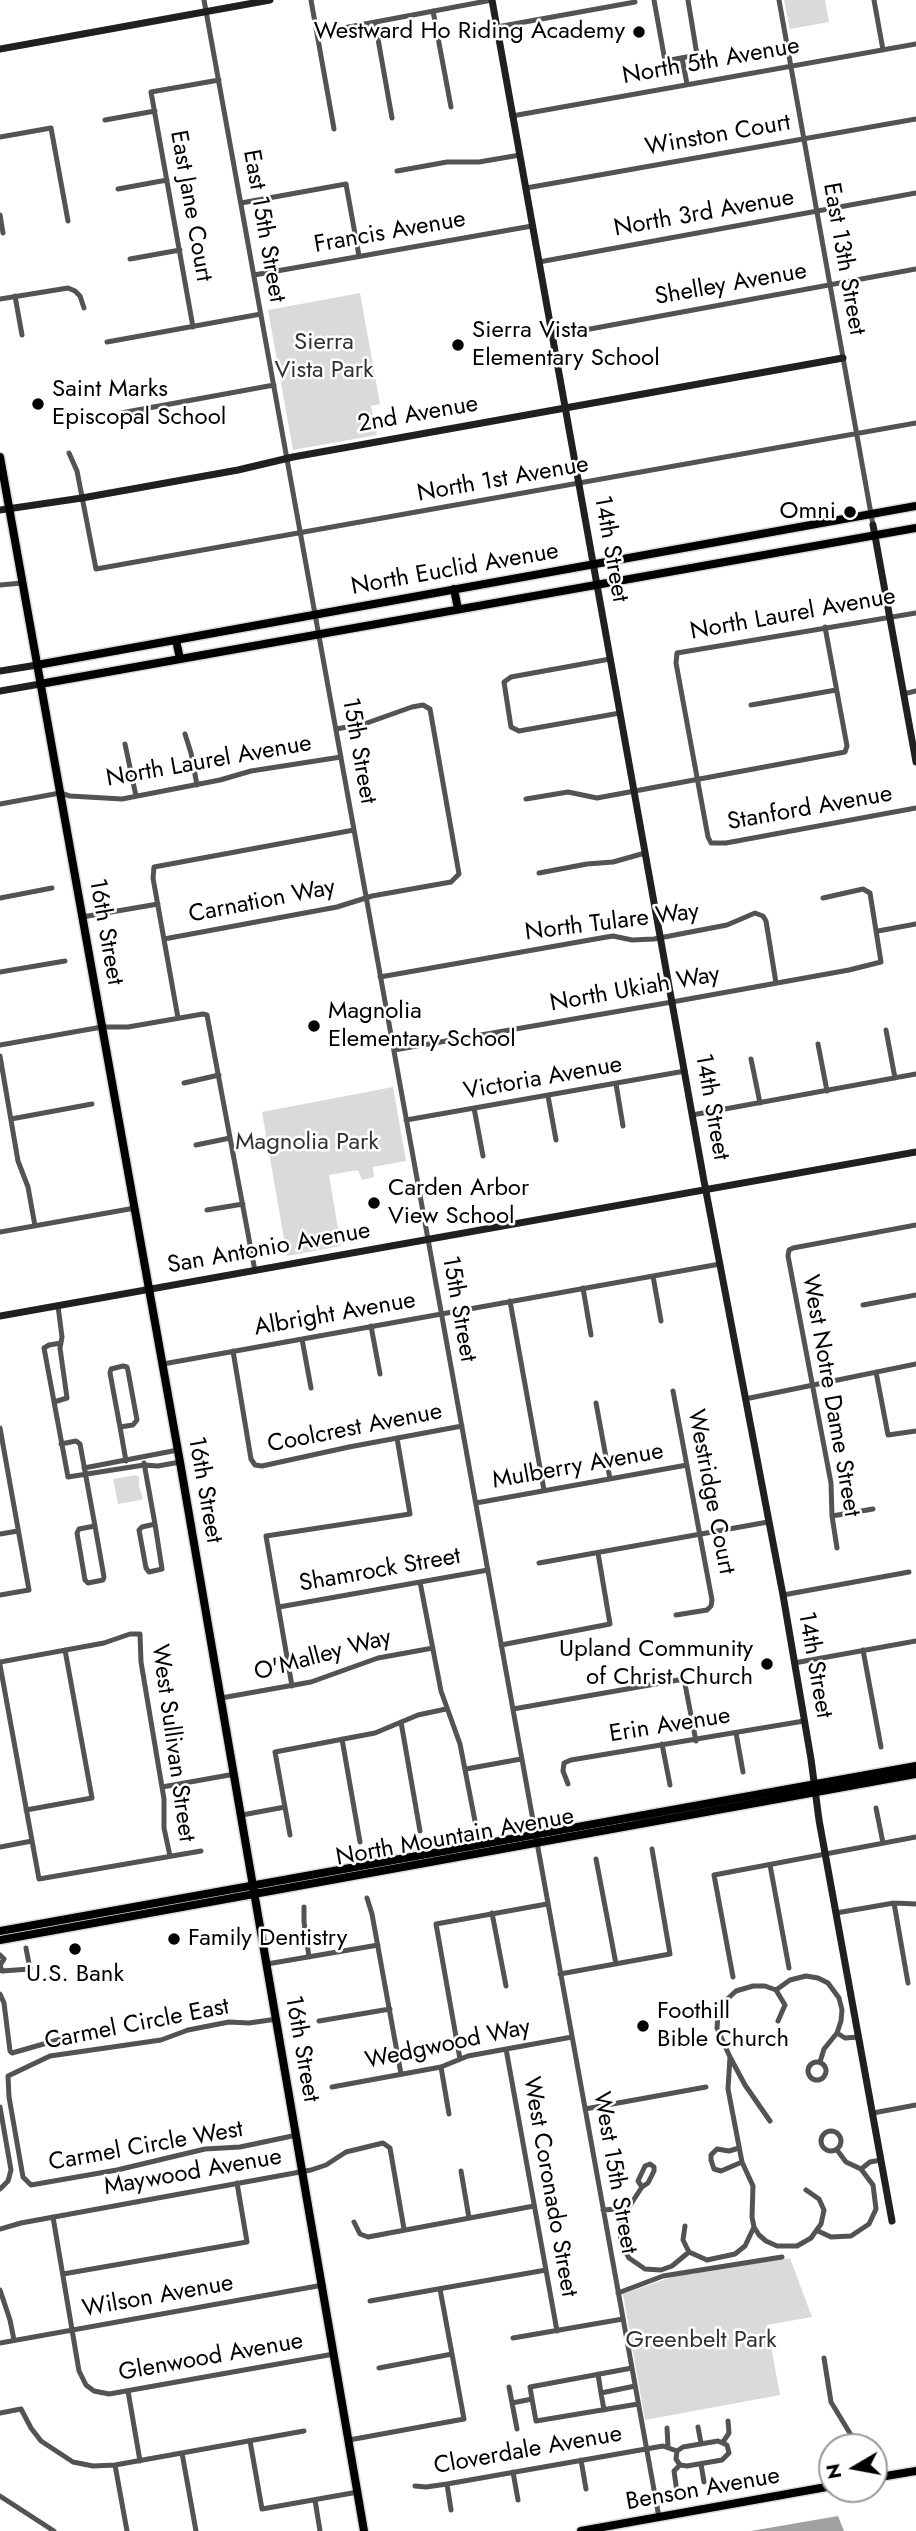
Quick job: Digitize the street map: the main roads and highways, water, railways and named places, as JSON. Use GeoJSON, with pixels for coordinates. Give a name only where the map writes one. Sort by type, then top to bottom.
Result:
{"type":"FeatureCollection","features":[{"type":"Feature","properties":{"kind":"main road","name":"16th Street"},"geometry":{"type":"LineString","coordinates":[[0,457],[5,509],[37,665],[222,1698],[364,2531]]}},
{"type":"Feature","properties":{"kind":"main road","name":"North Euclid Avenue"},"geometry":{"type":"LineString","coordinates":[[37,665],[916,506]]}},
{"type":"Feature","properties":{"kind":"main road","name":"North Euclid Avenue"},"geometry":{"type":"LineString","coordinates":[[40,684],[916,528]]}},
{"type":"Feature","properties":{"kind":"main road"},"geometry":{"type":"LineString","coordinates":[[454,589],[458,609]]}},
{"type":"Feature","properties":{"kind":"main road"},"geometry":{"type":"LineString","coordinates":[[176,640],[180,659]]}},
{"type":"Feature","properties":{"kind":"main road","name":"North Mountain Avenue"},"geometry":{"type":"LineString","coordinates":[[815,1789],[916,1766]]}},
{"type":"Feature","properties":{"kind":"main road","name":"North Mountain Avenue"},"geometry":{"type":"LineString","coordinates":[[0,1940],[254,1889],[815,1789],[916,1774]]}},
{"type":"Feature","properties":{"kind":"main road","name":"North Mountain Avenue"},"geometry":{"type":"LineString","coordinates":[[0,1931],[110,1916]]}},
{"type":"Feature","properties":{"kind":"main road"},"geometry":{"type":"LineString","coordinates":[[888,2476],[916,2471]]}},
{"type":"Feature","properties":{"kind":"main road","name":"Benson Avenue"},"geometry":{"type":"LineString","coordinates":[[581,2531],[818,2489]]}},
{"type":"Feature","properties":{"kind":"place","name":"Westward Ho Riding Academy"},"geometry":{"type":"Point","coordinates":[639,32]}},
{"type":"Feature","properties":{"kind":"place","name":"Sierra Vista Elementary School"},"geometry":{"type":"Point","coordinates":[458,345]}},
{"type":"Feature","properties":{"kind":"place","name":"Saint Marks Episcopal School"},"geometry":{"type":"Point","coordinates":[38,404]}},
{"type":"Feature","properties":{"kind":"place","name":"Omni"},"geometry":{"type":"Point","coordinates":[850,512]}},
{"type":"Feature","properties":{"kind":"place","name":"Magnolia Elementary School"},"geometry":{"type":"Point","coordinates":[314,1026]}},
{"type":"Feature","properties":{"kind":"place","name":"Carden Arbor View School"},"geometry":{"type":"Point","coordinates":[374,1203]}},
{"type":"Feature","properties":{"kind":"place","name":"Upland Community of Christ Church"},"geometry":{"type":"Point","coordinates":[767,1664]}},
{"type":"Feature","properties":{"kind":"place","name":"Family Dentistry"},"geometry":{"type":"Point","coordinates":[174,1939]}},
{"type":"Feature","properties":{"kind":"place","name":"U.S. Bank"},"geometry":{"type":"Point","coordinates":[75,1949]}},
{"type":"Feature","properties":{"kind":"place","name":"Foothill Bible Church"},"geometry":{"type":"Point","coordinates":[643,2026]}},
{"type":"Feature","properties":{"kind":"park label","name":"Sierra Vista Park"},"geometry":{"type":"Point","coordinates":[324,357]}},
{"type":"Feature","properties":{"kind":"park label","name":"Magnolia Park"},"geometry":{"type":"Point","coordinates":[307,1143]}},
{"type":"Feature","properties":{"kind":"park label","name":"Greenbelt Park"},"geometry":{"type":"Point","coordinates":[701,2341]}}]}
